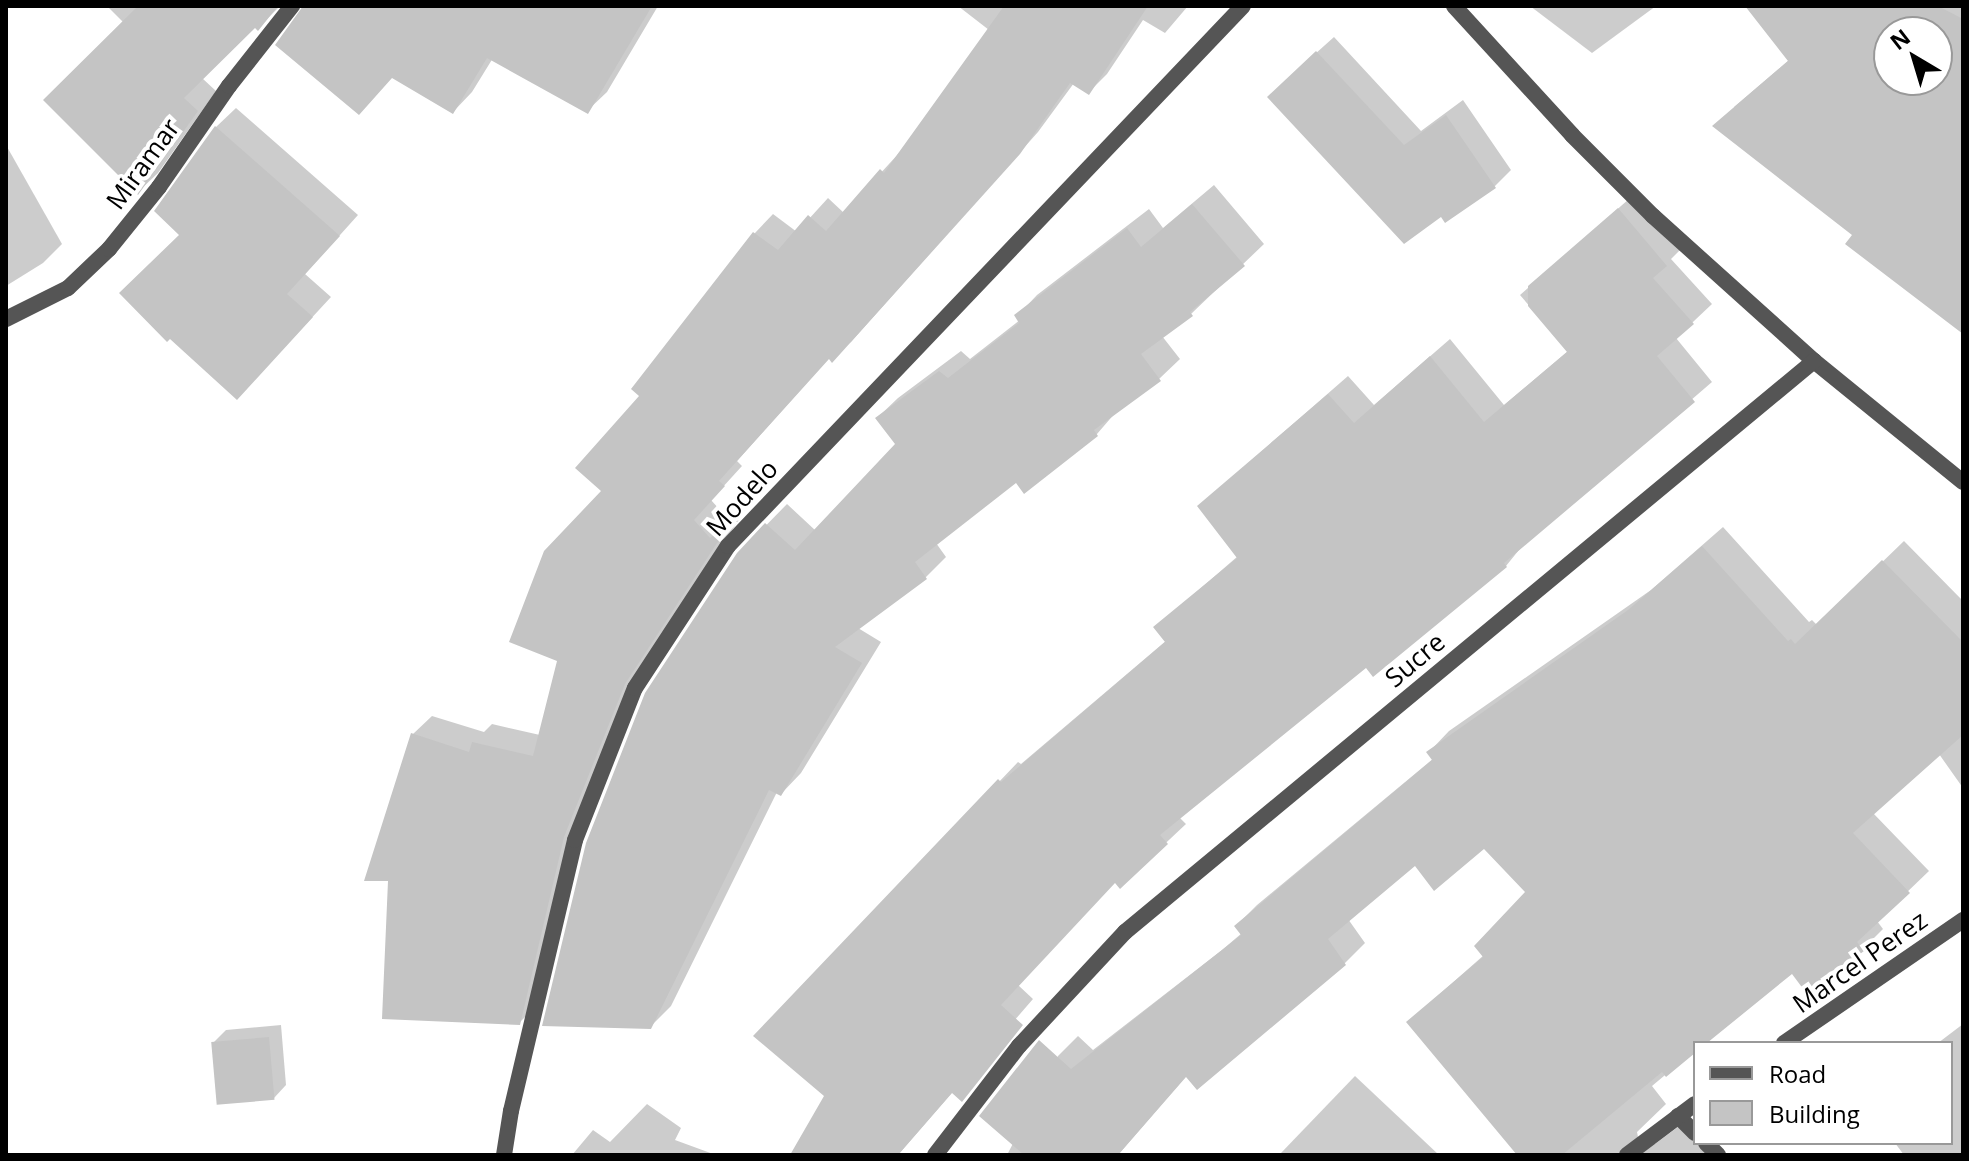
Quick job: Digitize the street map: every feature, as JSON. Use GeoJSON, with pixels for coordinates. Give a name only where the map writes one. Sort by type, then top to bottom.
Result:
{"type":"FeatureCollection","features":[{"type":"Feature","properties":{"kind":"street","name":"Miramar"},"geometry":{"type":"LineString","coordinates":[[6,319],[68,288],[109,249],[159,187],[229,86],[292,6]]}},
{"type":"Feature","properties":{"kind":"street","name":"Modelo"},"geometry":{"type":"LineString","coordinates":[[504,1155],[511,1111],[575,840],[635,688],[728,546],[1243,6]]}},
{"type":"Feature","properties":{"kind":"street"},"geometry":{"type":"LineString","coordinates":[[1454,6],[1572,135],[1653,216],[1814,361],[1963,482]]}},
{"type":"Feature","properties":{"kind":"street","name":"Sucre"},"geometry":{"type":"LineString","coordinates":[[935,1155],[1019,1046],[1125,932],[1814,361]]}},
{"type":"Feature","properties":{"kind":"street","name":"Marcel Perez"},"geometry":{"type":"LineString","coordinates":[[1787,1041],[1963,920]]}},
{"type":"Feature","properties":{"kind":"street"},"geometry":{"type":"LineString","coordinates":[[1627,1155],[1693,1105]]}},
{"type":"Feature","properties":{"kind":"street"},"geometry":{"type":"LineString","coordinates":[[1678,1116],[1693,1131]]}},
{"type":"Feature","properties":{"kind":"building"},"geometry":{"type":"Polygon","coordinates":[[[138,6],[278,6],[258,31],[255,28],[184,98],[198,111],[138,195],[43,100],[138,6]]]}},
{"type":"Feature","properties":{"kind":"building"},"geometry":{"type":"Polygon","coordinates":[[[303,6],[652,6],[588,114],[487,58],[453,114],[392,78],[359,115],[275,45],[303,6]]]}},
{"type":"Feature","properties":{"kind":"building"},"geometry":{"type":"Polygon","coordinates":[[[1004,6],[1148,6],[1089,95],[1070,83],[1020,154],[832,363],[829,359],[719,481],[725,486],[694,520],[710,538],[743,514],[719,540],[625,684],[564,837],[520,1025],[382,1019],[388,881],[364,881],[411,733],[469,752],[472,742],[533,756],[557,661],[509,642],[544,551],[601,491],[575,468],[639,396],[631,389],[753,232],[778,250],[808,215],[826,231],[880,169],[884,173],[1004,6]]]}},
{"type":"Feature","properties":{"kind":"building"},"geometry":{"type":"Polygon","coordinates":[[[1745,6],[1938,6],[1963,19],[1963,334],[1845,244],[1852,235],[1712,126],[1788,61],[1745,6]]]}},
{"type":"Feature","properties":{"kind":"building"},"geometry":{"type":"Polygon","coordinates":[[[1316,51],[1404,145],[1446,115],[1496,188],[1445,223],[1441,217],[1404,244],[1267,97],[1316,51]]]}},
{"type":"Feature","properties":{"kind":"building"},"geometry":{"type":"Polygon","coordinates":[[[215,126],[340,236],[287,294],[313,317],[237,400],[170,339],[167,342],[119,293],[179,235],[154,211],[215,126]]]}},
{"type":"Feature","properties":{"kind":"building"},"geometry":{"type":"Polygon","coordinates":[[[1192,204],[1245,266],[1190,312],[1193,316],[1141,354],[1161,381],[1094,430],[1098,436],[1024,494],[1016,483],[915,562],[927,579],[835,647],[862,663],[781,796],[769,790],[651,1029],[542,1026],[586,843],[645,693],[737,553],[765,523],[795,550],[895,444],[875,418],[939,371],[948,378],[1019,323],[1014,315],[1127,228],[1141,247],[1192,204]]]}},
{"type":"Feature","properties":{"kind":"building"},"geometry":{"type":"Polygon","coordinates":[[[1618,208],[1667,266],[1653,278],[1694,324],[1657,356],[1695,402],[1504,563],[1507,567],[1373,677],[1366,668],[1160,835],[1168,844],[1120,889],[1115,883],[1001,1005],[1023,1025],[962,1102],[952,1093],[898,1155],[790,1155],[824,1096],[753,1036],[998,779],[1001,782],[1165,642],[1153,627],[1237,558],[1197,506],[1328,394],[1354,423],[1430,356],[1484,422],[1567,352],[1528,306],[1528,286],[1618,208]]]}},
{"type":"Feature","properties":{"kind":"building"},"geometry":{"type":"Polygon","coordinates":[[[1702,546],[1788,641],[1791,639],[1795,644],[1882,560],[1963,642],[1963,735],[1853,833],[1910,893],[1857,942],[1864,951],[1807,994],[1792,974],[1709,1041],[1693,1041],[1693,1055],[1666,1077],[1662,1072],[1562,1155],[1517,1155],[1406,1022],[1483,957],[1474,946],[1525,892],[1484,849],[1434,891],[1415,866],[1328,939],[1346,965],[1197,1090],[1186,1077],[1118,1155],[1024,1155],[979,1116],[1039,1040],[1071,1069],[1241,935],[1234,926],[1432,760],[1426,752],[1628,610],[1702,546]]]}},
{"type":"Feature","properties":{"kind":"building"},"geometry":{"type":"Polygon","coordinates":[[[269,1037],[274,1100],[217,1105],[211,1042],[269,1037]]]}}]}
